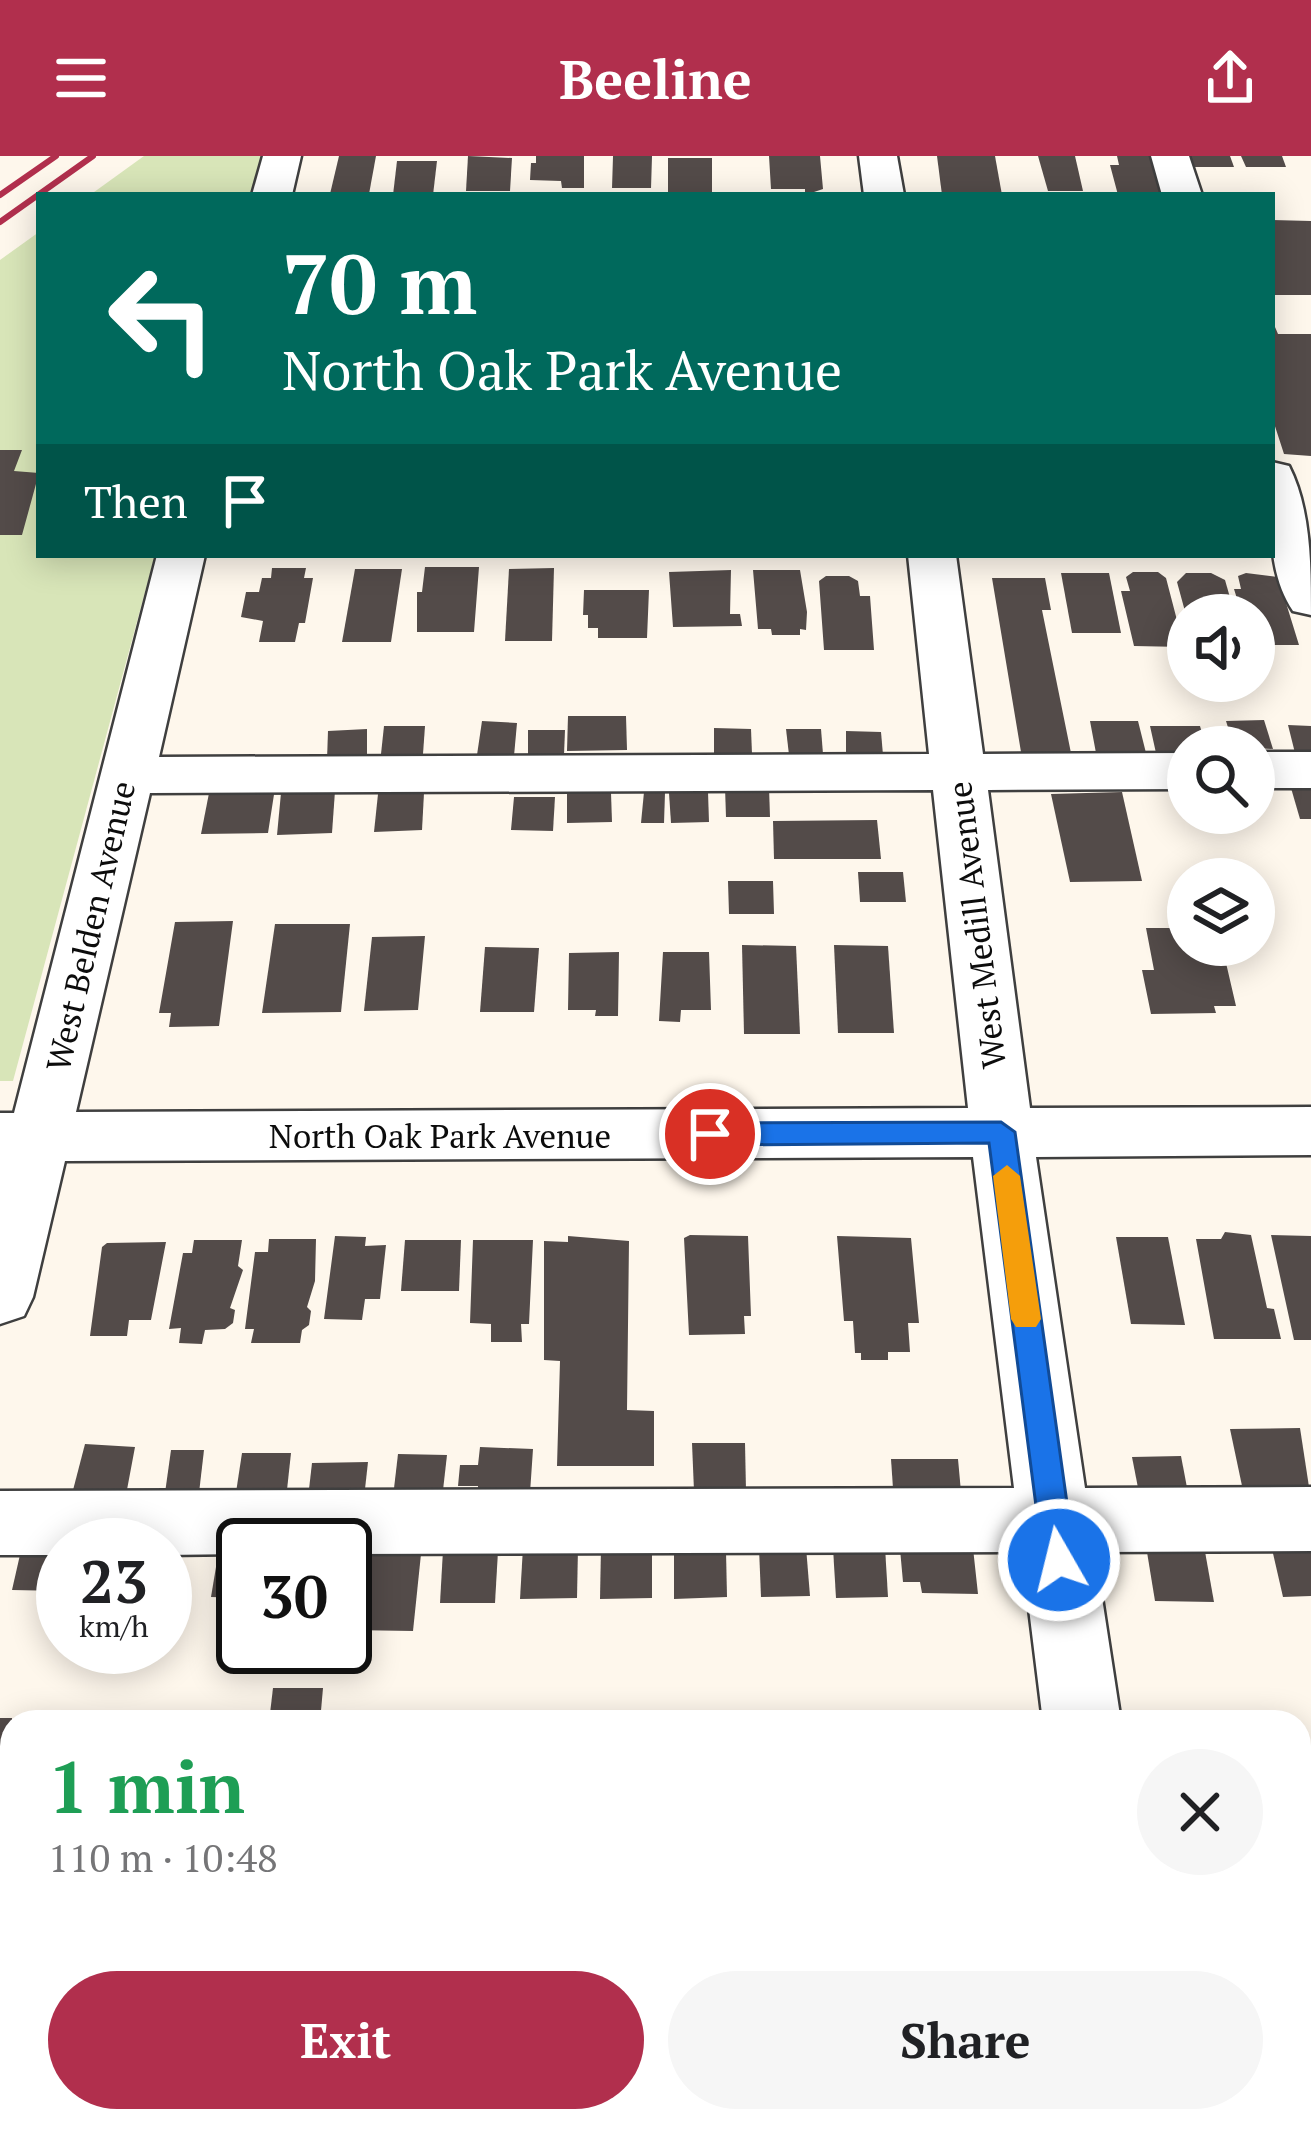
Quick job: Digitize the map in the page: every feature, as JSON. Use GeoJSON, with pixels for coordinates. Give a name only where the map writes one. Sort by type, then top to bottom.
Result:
{"type":"FeatureCollection","features":[{"type":"Feature","properties":{"kind":"street"},"geometry":{"type":"LineString","coordinates":[[273,192],[282,156]]}},
{"type":"Feature","properties":{"kind":"street"},"geometry":{"type":"LineString","coordinates":[[878,156],[884,192]]}},
{"type":"Feature","properties":{"kind":"street"},"geometry":{"type":"LineString","coordinates":[[1170,156],[1182,192]]}},
{"type":"Feature","properties":{"kind":"street"},"geometry":{"type":"LineString","coordinates":[[1283,492],[1311,600]]}},
{"type":"Feature","properties":{"kind":"street","name":"West Belden Avenue"},"geometry":{"type":"LineString","coordinates":[[0,1297],[20,1137],[125,775],[181,558]]}},
{"type":"Feature","properties":{"kind":"street","name":"West Medill Avenue"},"geometry":{"type":"LineString","coordinates":[[932,558],[1001,1132],[1080,1710]]}},
{"type":"Feature","properties":{"kind":"street"},"geometry":{"type":"LineString","coordinates":[[125,775],[1167,770]]}},
{"type":"Feature","properties":{"kind":"street"},"geometry":{"type":"LineString","coordinates":[[1275,770],[1311,770]]}},
{"type":"Feature","properties":{"kind":"street","name":"North Oak Park Avenue"},"geometry":{"type":"LineString","coordinates":[[20,1137],[1311,1131]]}},
{"type":"Feature","properties":{"kind":"street"},"geometry":{"type":"LineString","coordinates":[[0,1523],[1311,1519]]}},
{"type":"Feature","properties":{"kind":"green space"},"geometry":{"type":"Polygon","coordinates":[[[144,156],[263,156],[253,192],[94,192],[144,156]]]}},
{"type":"Feature","properties":{"kind":"green space"},"geometry":{"type":"Polygon","coordinates":[[[36,234],[36,558],[154,558],[13,1081],[0,1081],[0,260],[36,234]]]}},
{"type":"Feature","properties":{"kind":"building"},"geometry":{"type":"Polygon","coordinates":[[[339,156],[376,156],[369,192],[330,192],[339,156]]]}},
{"type":"Feature","properties":{"kind":"building"},"geometry":{"type":"Polygon","coordinates":[[[468,156],[512,158],[510,191],[466,191],[468,156]]]}},
{"type":"Feature","properties":{"kind":"building"},"geometry":{"type":"Polygon","coordinates":[[[536,156],[584,156],[584,188],[530,180],[536,156]]]}},
{"type":"Feature","properties":{"kind":"building"},"geometry":{"type":"Polygon","coordinates":[[[613,156],[652,156],[651,188],[612,188],[613,156]]]}},
{"type":"Feature","properties":{"kind":"building"},"geometry":{"type":"Polygon","coordinates":[[[769,156],[820,156],[823,189],[771,189],[769,156]]]}},
{"type":"Feature","properties":{"kind":"building"},"geometry":{"type":"Polygon","coordinates":[[[937,156],[995,156],[1001,192],[942,192],[937,156]]]}},
{"type":"Feature","properties":{"kind":"building"},"geometry":{"type":"Polygon","coordinates":[[[1038,156],[1075,156],[1083,191],[1048,191],[1038,156]]]}},
{"type":"Feature","properties":{"kind":"building"},"geometry":{"type":"Polygon","coordinates":[[[1117,156],[1151,156],[1162,192],[1117,192],[1110,165],[1119,165],[1117,156]]]}},
{"type":"Feature","properties":{"kind":"building"},"geometry":{"type":"Polygon","coordinates":[[[1184,156],[1230,156],[1234,167],[1188,167],[1184,156]]]}},
{"type":"Feature","properties":{"kind":"building"},"geometry":{"type":"Polygon","coordinates":[[[1241,156],[1282,156],[1286,167],[1246,167],[1241,156]]]}},
{"type":"Feature","properties":{"kind":"building"},"geometry":{"type":"Polygon","coordinates":[[[668,158],[712,158],[712,192],[668,192],[668,158]]]}},
{"type":"Feature","properties":{"kind":"building"},"geometry":{"type":"Polygon","coordinates":[[[397,161],[437,161],[433,192],[393,192],[397,161]]]}},
{"type":"Feature","properties":{"kind":"building"},"geometry":{"type":"Polygon","coordinates":[[[1275,220],[1311,221],[1311,295],[1275,295],[1275,220]]]}},
{"type":"Feature","properties":{"kind":"building"},"geometry":{"type":"Polygon","coordinates":[[[1275,327],[1278,334],[1311,334],[1311,456],[1284,454],[1275,426],[1275,327]]]}},
{"type":"Feature","properties":{"kind":"building"},"geometry":{"type":"Polygon","coordinates":[[[0,450],[22,450],[14,471],[36,473],[36,484],[22,535],[0,535],[0,450]]]}},
{"type":"Feature","properties":{"kind":"building"},"geometry":{"type":"Polygon","coordinates":[[[425,567],[479,567],[474,632],[417,632],[417,592],[422,592],[425,567]]]}},
{"type":"Feature","properties":{"kind":"building"},"geometry":{"type":"Polygon","coordinates":[[[272,568],[306,568],[304,578],[313,578],[305,623],[299,623],[295,642],[259,642],[263,621],[241,617],[246,592],[259,592],[262,578],[271,578],[272,568]]]}},
{"type":"Feature","properties":{"kind":"building"},"geometry":{"type":"Polygon","coordinates":[[[554,568],[552,641],[505,641],[509,569],[554,568]]]}},
{"type":"Feature","properties":{"kind":"building"},"geometry":{"type":"Polygon","coordinates":[[[355,569],[402,569],[391,642],[342,642],[355,569]]]}},
{"type":"Feature","properties":{"kind":"building"},"geometry":{"type":"Polygon","coordinates":[[[731,570],[730,614],[740,614],[742,626],[673,627],[669,572],[731,570]]]}},
{"type":"Feature","properties":{"kind":"building"},"geometry":{"type":"Polygon","coordinates":[[[753,570],[800,570],[807,612],[806,630],[800,629],[800,635],[772,635],[771,629],[758,629],[753,570]]]}},
{"type":"Feature","properties":{"kind":"building"},"geometry":{"type":"Polygon","coordinates":[[[1133,572],[1158,572],[1166,578],[1170,594],[1167,647],[1134,646],[1121,591],[1130,591],[1126,577],[1133,572]]]}},
{"type":"Feature","properties":{"kind":"building"},"geometry":{"type":"Polygon","coordinates":[[[1061,573],[1109,573],[1121,633],[1072,633],[1061,573]]]}},
{"type":"Feature","properties":{"kind":"building"},"geometry":{"type":"Polygon","coordinates":[[[1186,573],[1211,573],[1225,580],[1229,594],[1180,594],[1177,582],[1186,573]]]}},
{"type":"Feature","properties":{"kind":"building"},"geometry":{"type":"Polygon","coordinates":[[[826,576],[849,576],[858,581],[860,596],[870,596],[874,650],[824,650],[819,581],[826,576]]]}},
{"type":"Feature","properties":{"kind":"building"},"geometry":{"type":"Polygon","coordinates":[[[1238,576],[1278,577],[1299,645],[1275,645],[1275,594],[1236,594],[1234,589],[1241,589],[1238,576]]]}},
{"type":"Feature","properties":{"kind":"building"},"geometry":{"type":"Polygon","coordinates":[[[992,578],[1045,578],[1051,610],[1042,610],[1072,758],[1022,758],[992,578]]]}},
{"type":"Feature","properties":{"kind":"building"},"geometry":{"type":"Polygon","coordinates":[[[584,590],[649,590],[647,638],[598,638],[598,628],[588,628],[588,615],[583,615],[584,590]]]}},
{"type":"Feature","properties":{"kind":"building"},"geometry":{"type":"Polygon","coordinates":[[[568,716],[626,716],[627,750],[567,751],[568,716]]]}},
{"type":"Feature","properties":{"kind":"building"},"geometry":{"type":"Polygon","coordinates":[[[1264,720],[1266,726],[1228,726],[1226,721],[1264,720]]]}},
{"type":"Feature","properties":{"kind":"building"},"geometry":{"type":"Polygon","coordinates":[[[482,721],[517,723],[514,756],[477,755],[482,721]]]}},
{"type":"Feature","properties":{"kind":"building"},"geometry":{"type":"Polygon","coordinates":[[[1090,721],[1138,721],[1146,753],[1096,753],[1090,721]]]}},
{"type":"Feature","properties":{"kind":"building"},"geometry":{"type":"Polygon","coordinates":[[[1288,725],[1311,726],[1311,754],[1295,753],[1288,725]]]}},
{"type":"Feature","properties":{"kind":"building"},"geometry":{"type":"Polygon","coordinates":[[[384,726],[425,726],[423,754],[381,754],[384,726]]]}},
{"type":"Feature","properties":{"kind":"building"},"geometry":{"type":"Polygon","coordinates":[[[1150,726],[1167,726],[1167,753],[1156,753],[1150,726]]]}},
{"type":"Feature","properties":{"kind":"building"},"geometry":{"type":"Polygon","coordinates":[[[714,728],[751,729],[752,754],[714,754],[714,728]]]}},
{"type":"Feature","properties":{"kind":"building"},"geometry":{"type":"Polygon","coordinates":[[[367,729],[367,757],[327,760],[328,731],[367,729]]]}},
{"type":"Feature","properties":{"kind":"building"},"geometry":{"type":"Polygon","coordinates":[[[786,729],[821,729],[823,754],[789,755],[786,729]]]}},
{"type":"Feature","properties":{"kind":"building"},"geometry":{"type":"Polygon","coordinates":[[[528,730],[565,730],[564,755],[528,755],[528,730]]]}},
{"type":"Feature","properties":{"kind":"building"},"geometry":{"type":"Polygon","coordinates":[[[846,731],[881,732],[883,755],[846,754],[846,731]]]}},
{"type":"Feature","properties":{"kind":"building"},"geometry":{"type":"Polygon","coordinates":[[[725,787],[769,787],[770,817],[726,817],[725,787]]]}},
{"type":"Feature","properties":{"kind":"building"},"geometry":{"type":"Polygon","coordinates":[[[210,788],[275,788],[268,833],[201,834],[210,788]]]}},
{"type":"Feature","properties":{"kind":"building"},"geometry":{"type":"Polygon","coordinates":[[[1291,788],[1311,788],[1311,819],[1300,819],[1291,788]]]}},
{"type":"Feature","properties":{"kind":"building"},"geometry":{"type":"Polygon","coordinates":[[[335,791],[332,833],[277,835],[281,793],[335,791]]]}},
{"type":"Feature","properties":{"kind":"building"},"geometry":{"type":"Polygon","coordinates":[[[644,792],[665,793],[664,823],[641,823],[644,792]]]}},
{"type":"Feature","properties":{"kind":"building"},"geometry":{"type":"Polygon","coordinates":[[[708,792],[709,822],[671,823],[669,793],[708,792]]]}},
{"type":"Feature","properties":{"kind":"building"},"geometry":{"type":"Polygon","coordinates":[[[1122,792],[1142,881],[1070,882],[1051,794],[1122,792]]]}},
{"type":"Feature","properties":{"kind":"building"},"geometry":{"type":"Polygon","coordinates":[[[424,793],[422,830],[374,832],[378,794],[424,793]]]}},
{"type":"Feature","properties":{"kind":"building"},"geometry":{"type":"Polygon","coordinates":[[[567,793],[611,793],[612,822],[567,823],[567,793]]]}},
{"type":"Feature","properties":{"kind":"building"},"geometry":{"type":"Polygon","coordinates":[[[514,797],[555,797],[553,831],[511,830],[514,797]]]}},
{"type":"Feature","properties":{"kind":"building"},"geometry":{"type":"Polygon","coordinates":[[[877,820],[881,859],[774,859],[773,821],[877,820]]]}},
{"type":"Feature","properties":{"kind":"building"},"geometry":{"type":"Polygon","coordinates":[[[858,872],[903,872],[906,902],[860,902],[858,872]]]}},
{"type":"Feature","properties":{"kind":"building"},"geometry":{"type":"Polygon","coordinates":[[[728,881],[773,881],[774,914],[729,914],[728,881]]]}},
{"type":"Feature","properties":{"kind":"building"},"geometry":{"type":"Polygon","coordinates":[[[233,921],[219,1026],[169,1027],[171,1013],[159,1013],[175,922],[233,921]]]}},
{"type":"Feature","properties":{"kind":"building"},"geometry":{"type":"Polygon","coordinates":[[[275,924],[350,924],[341,1012],[262,1013],[275,924]]]}},
{"type":"Feature","properties":{"kind":"building"},"geometry":{"type":"Polygon","coordinates":[[[1146,928],[1167,928],[1167,966],[1227,966],[1236,1006],[1214,1006],[1216,1013],[1151,1014],[1142,970],[1154,970],[1146,928]]]}},
{"type":"Feature","properties":{"kind":"building"},"geometry":{"type":"Polygon","coordinates":[[[425,936],[418,1010],[364,1011],[372,937],[425,936]]]}},
{"type":"Feature","properties":{"kind":"building"},"geometry":{"type":"Polygon","coordinates":[[[742,945],[796,946],[800,1034],[744,1034],[742,945]]]}},
{"type":"Feature","properties":{"kind":"building"},"geometry":{"type":"Polygon","coordinates":[[[834,945],[888,946],[894,1033],[838,1033],[834,945]]]}},
{"type":"Feature","properties":{"kind":"building"},"geometry":{"type":"Polygon","coordinates":[[[485,947],[539,948],[534,1012],[480,1012],[485,947]]]}},
{"type":"Feature","properties":{"kind":"building"},"geometry":{"type":"Polygon","coordinates":[[[619,952],[618,1016],[568,1010],[569,953],[619,952]]]}},
{"type":"Feature","properties":{"kind":"building"},"geometry":{"type":"Polygon","coordinates":[[[663,952],[709,952],[711,1010],[681,1010],[680,1022],[659,1021],[663,952]]]}},
{"type":"Feature","properties":{"kind":"building"},"geometry":{"type":"Polygon","coordinates":[[[1225,1232],[1251,1235],[1267,1308],[1274,1309],[1281,1339],[1214,1339],[1196,1239],[1221,1239],[1225,1232]]]}},
{"type":"Feature","properties":{"kind":"building"},"geometry":{"type":"Polygon","coordinates":[[[1271,1235],[1311,1236],[1311,1340],[1294,1340],[1271,1235]]]}},
{"type":"Feature","properties":{"kind":"building"},"geometry":{"type":"Polygon","coordinates":[[[335,1236],[366,1237],[365,1246],[386,1245],[380,1299],[365,1299],[362,1320],[324,1319],[335,1236]]]}},
{"type":"Feature","properties":{"kind":"building"},"geometry":{"type":"Polygon","coordinates":[[[568,1236],[629,1241],[627,1410],[654,1411],[654,1466],[557,1466],[560,1361],[544,1360],[544,1241],[568,1242],[568,1236]]]}},
{"type":"Feature","properties":{"kind":"building"},"geometry":{"type":"Polygon","coordinates":[[[748,1236],[751,1316],[744,1316],[745,1334],[689,1335],[684,1238],[748,1236]]]}},
{"type":"Feature","properties":{"kind":"building"},"geometry":{"type":"Polygon","coordinates":[[[837,1236],[911,1238],[919,1323],[908,1323],[910,1352],[888,1352],[888,1360],[861,1360],[861,1353],[855,1353],[853,1321],[844,1321],[837,1236]]]}},
{"type":"Feature","properties":{"kind":"building"},"geometry":{"type":"Polygon","coordinates":[[[1116,1237],[1168,1237],[1185,1325],[1131,1324],[1116,1237]]]}},
{"type":"Feature","properties":{"kind":"building"},"geometry":{"type":"Polygon","coordinates":[[[269,1239],[316,1239],[309,1325],[302,1330],[300,1343],[251,1343],[254,1329],[245,1329],[255,1252],[268,1252],[269,1239]]]}},
{"type":"Feature","properties":{"kind":"building"},"geometry":{"type":"Polygon","coordinates":[[[194,1240],[242,1240],[238,1266],[243,1270],[230,1308],[235,1310],[233,1323],[225,1329],[205,1330],[202,1344],[179,1343],[181,1328],[169,1329],[183,1253],[192,1253],[194,1240]]]}},
{"type":"Feature","properties":{"kind":"building"},"geometry":{"type":"Polygon","coordinates":[[[405,1240],[461,1240],[459,1291],[401,1291],[405,1240]]]}},
{"type":"Feature","properties":{"kind":"building"},"geometry":{"type":"Polygon","coordinates":[[[473,1240],[533,1240],[529,1324],[521,1324],[522,1342],[491,1342],[491,1324],[470,1323],[473,1240]]]}},
{"type":"Feature","properties":{"kind":"building"},"geometry":{"type":"Polygon","coordinates":[[[166,1242],[151,1320],[129,1320],[127,1336],[90,1336],[102,1247],[166,1242]]]}},
{"type":"Feature","properties":{"kind":"building"},"geometry":{"type":"Polygon","coordinates":[[[1300,1428],[1311,1500],[1245,1500],[1230,1429],[1300,1428]]]}},
{"type":"Feature","properties":{"kind":"building"},"geometry":{"type":"Polygon","coordinates":[[[692,1443],[745,1443],[746,1491],[694,1491],[692,1443]]]}},
{"type":"Feature","properties":{"kind":"building"},"geometry":{"type":"Polygon","coordinates":[[[85,1444],[135,1447],[126,1495],[72,1494],[85,1444]]]}},
{"type":"Feature","properties":{"kind":"building"},"geometry":{"type":"Polygon","coordinates":[[[480,1447],[533,1449],[530,1493],[478,1492],[478,1486],[458,1486],[460,1465],[478,1465],[480,1447]]]}},
{"type":"Feature","properties":{"kind":"building"},"geometry":{"type":"Polygon","coordinates":[[[171,1450],[204,1450],[199,1493],[165,1493],[171,1450]]]}},
{"type":"Feature","properties":{"kind":"building"},"geometry":{"type":"Polygon","coordinates":[[[242,1453],[291,1453],[286,1499],[235,1499],[242,1453]]]}},
{"type":"Feature","properties":{"kind":"building"},"geometry":{"type":"Polygon","coordinates":[[[398,1454],[447,1455],[442,1499],[393,1497],[398,1454]]]}},
{"type":"Feature","properties":{"kind":"building"},"geometry":{"type":"Polygon","coordinates":[[[1181,1456],[1189,1498],[1140,1498],[1132,1457],[1181,1456]]]}},
{"type":"Feature","properties":{"kind":"building"},"geometry":{"type":"Polygon","coordinates":[[[891,1459],[958,1459],[962,1503],[894,1503],[891,1459]]]}},
{"type":"Feature","properties":{"kind":"building"},"geometry":{"type":"Polygon","coordinates":[[[368,1462],[364,1498],[308,1498],[312,1463],[368,1462]]]}},
{"type":"Feature","properties":{"kind":"building"},"geometry":{"type":"Polygon","coordinates":[[[22,1546],[36,1546],[36,1590],[12,1590],[22,1546]]]}},
{"type":"Feature","properties":{"kind":"building"},"geometry":{"type":"Polygon","coordinates":[[[1146,1546],[1204,1546],[1214,1602],[1155,1601],[1146,1546]]]}},
{"type":"Feature","properties":{"kind":"building"},"geometry":{"type":"Polygon","coordinates":[[[523,1547],[578,1547],[577,1598],[520,1599],[523,1547]]]}},
{"type":"Feature","properties":{"kind":"building"},"geometry":{"type":"Polygon","coordinates":[[[601,1547],[652,1547],[652,1598],[600,1599],[601,1547]]]}},
{"type":"Feature","properties":{"kind":"building"},"geometry":{"type":"Polygon","coordinates":[[[806,1547],[810,1596],[761,1597],[759,1548],[806,1547]]]}},
{"type":"Feature","properties":{"kind":"building"},"geometry":{"type":"Polygon","coordinates":[[[885,1547],[888,1597],[836,1598],[833,1548],[885,1547]]]}},
{"type":"Feature","properties":{"kind":"building"},"geometry":{"type":"Polygon","coordinates":[[[973,1548],[978,1594],[922,1593],[920,1582],[903,1582],[900,1549],[973,1548]]]}},
{"type":"Feature","properties":{"kind":"building"},"geometry":{"type":"Polygon","coordinates":[[[1272,1549],[1311,1549],[1311,1596],[1283,1597],[1272,1549]]]}},
{"type":"Feature","properties":{"kind":"building"},"geometry":{"type":"Polygon","coordinates":[[[443,1550],[498,1551],[495,1603],[440,1603],[443,1550]]]}},
{"type":"Feature","properties":{"kind":"building"},"geometry":{"type":"Polygon","coordinates":[[[674,1551],[726,1551],[727,1597],[674,1599],[674,1551]]]}},
{"type":"Feature","properties":{"kind":"building"},"geometry":{"type":"Polygon","coordinates":[[[372,1552],[421,1554],[413,1631],[372,1630],[372,1552]]]}},
{"type":"Feature","properties":{"kind":"building"},"geometry":{"type":"Polygon","coordinates":[[[273,1688],[323,1688],[321,1710],[270,1710],[273,1688]]]}},
{"type":"Feature","properties":{"kind":"railway"},"geometry":{"type":"LineString","coordinates":[[0,195],[56,156]]}},
{"type":"Feature","properties":{"kind":"railway"},"geometry":{"type":"LineString","coordinates":[[42,192],[93,156]]}},
{"type":"Feature","properties":{"kind":"railway"},"geometry":{"type":"LineString","coordinates":[[0,222],[36,196]]}},
{"type":"Feature","properties":{"kind":"slow traffic"},"geometry":{"type":"LineString","coordinates":[[1007,1176],[1026,1319]]}},
{"type":"Feature","properties":{"kind":"route"},"geometry":{"type":"LineString","coordinates":[[710,1134],[1001,1132],[1059,1560]]}}]}
